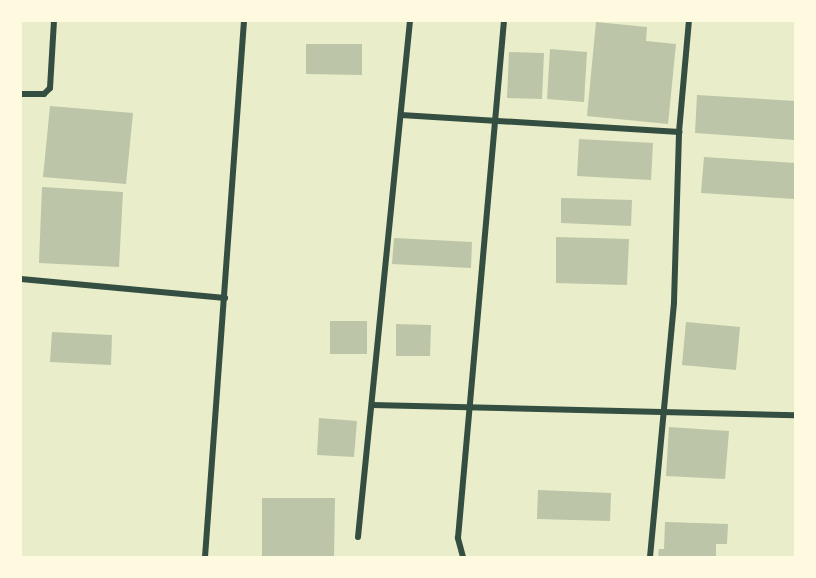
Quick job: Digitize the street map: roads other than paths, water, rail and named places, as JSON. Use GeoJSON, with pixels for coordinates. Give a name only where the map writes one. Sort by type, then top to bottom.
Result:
{"type":"FeatureCollection","features":[{"type":"Feature","properties":{"kind":"street"},"geometry":{"type":"LineString","coordinates":[[21,94],[44,94],[50,88],[54,21]]}},
{"type":"Feature","properties":{"kind":"street"},"geometry":{"type":"LineString","coordinates":[[205,557],[244,21]]}},
{"type":"Feature","properties":{"kind":"street"},"geometry":{"type":"LineString","coordinates":[[358,537],[410,21]]}},
{"type":"Feature","properties":{"kind":"street"},"geometry":{"type":"LineString","coordinates":[[463,557],[458,538],[471,407],[493,120],[504,21]]}},
{"type":"Feature","properties":{"kind":"street"},"geometry":{"type":"LineString","coordinates":[[650,557],[674,302],[679,132],[689,21]]}},
{"type":"Feature","properties":{"kind":"street"},"geometry":{"type":"LineString","coordinates":[[401,115],[679,132]]}},
{"type":"Feature","properties":{"kind":"street"},"geometry":{"type":"LineString","coordinates":[[21,279],[225,298]]}},
{"type":"Feature","properties":{"kind":"street"},"geometry":{"type":"LineString","coordinates":[[372,405],[795,415]]}}]}
